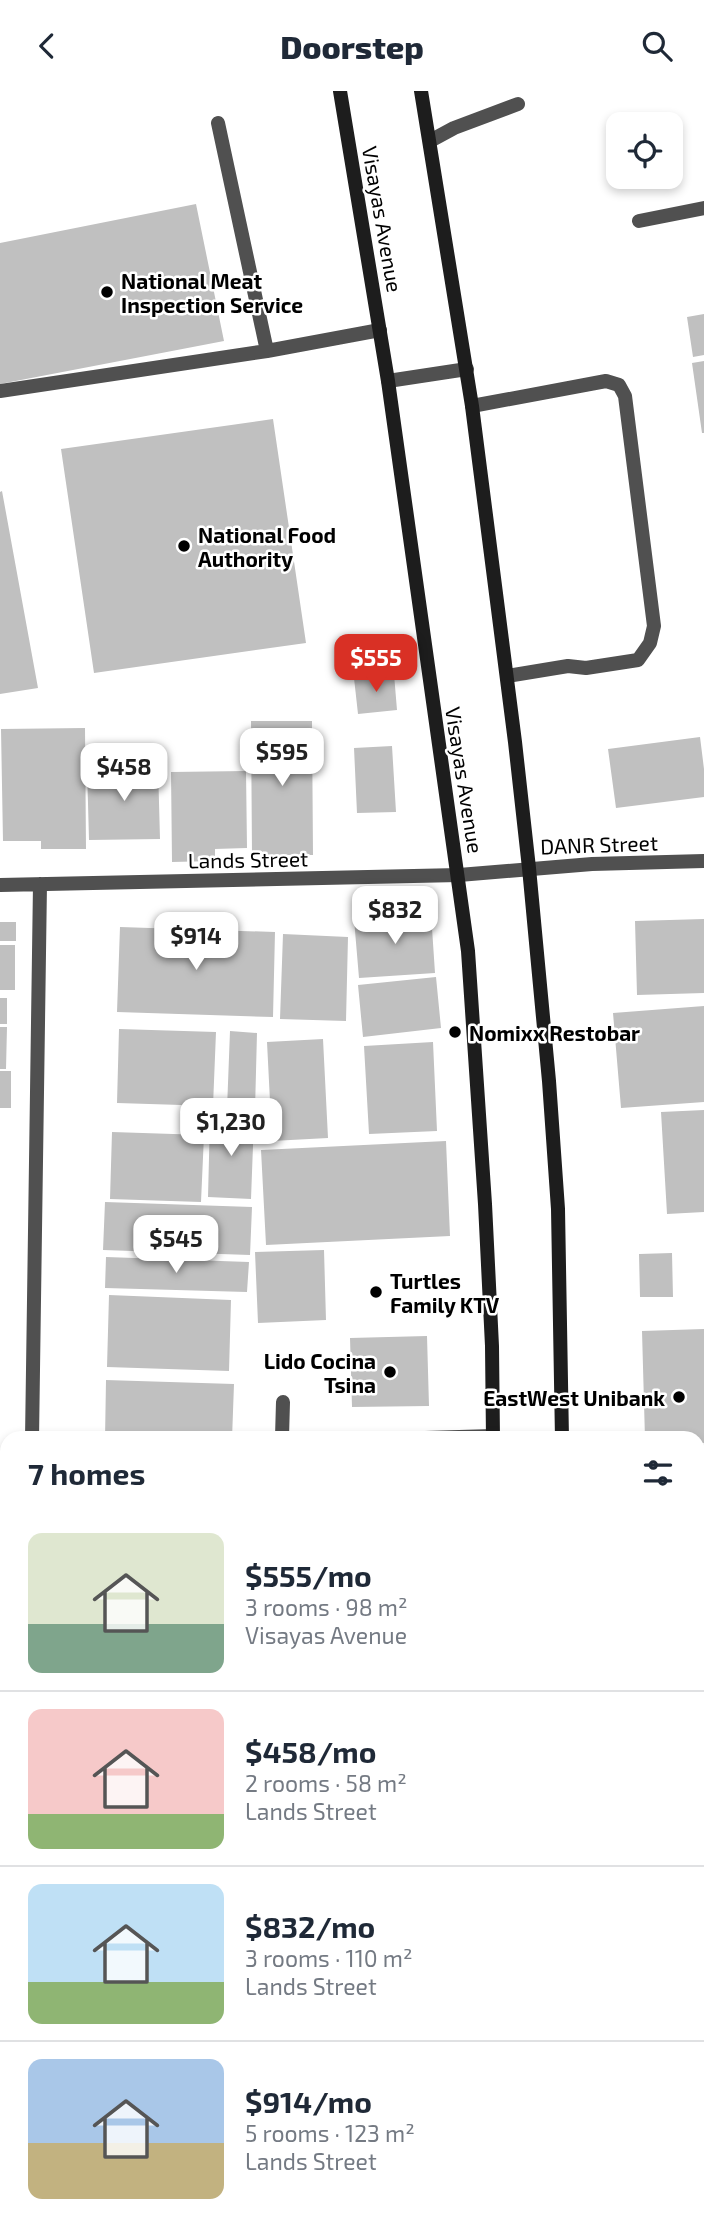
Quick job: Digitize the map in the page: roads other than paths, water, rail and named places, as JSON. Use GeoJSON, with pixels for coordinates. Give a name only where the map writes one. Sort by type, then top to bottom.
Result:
{"type":"FeatureCollection","features":[{"type":"Feature","properties":{"kind":"main road","name":"Visayas Avenue"},"geometry":{"type":"LineString","coordinates":[[340,91],[388,380],[468,951],[478,1076],[492,1346],[493,1431]]}},
{"type":"Feature","properties":{"kind":"main road"},"geometry":{"type":"LineString","coordinates":[[421,91],[467,369],[529,868],[558,1209],[562,1431]]}},
{"type":"Feature","properties":{"kind":"street"},"geometry":{"type":"LineString","coordinates":[[430,141],[454,128],[518,104]]}},
{"type":"Feature","properties":{"kind":"street"},"geometry":{"type":"LineString","coordinates":[[218,123],[267,351]]}},
{"type":"Feature","properties":{"kind":"street"},"geometry":{"type":"LineString","coordinates":[[639,221],[704,208]]}},
{"type":"Feature","properties":{"kind":"street"},"geometry":{"type":"LineString","coordinates":[[0,391],[267,351],[380,330]]}},
{"type":"Feature","properties":{"kind":"street"},"geometry":{"type":"LineString","coordinates":[[388,380],[467,369]]}},
{"type":"Feature","properties":{"kind":"street"},"geometry":{"type":"LineString","coordinates":[[472,406],[606,381],[619,385],[625,395],[654,626],[650,643],[638,660],[586,668],[568,666],[507,676]]}},
{"type":"Feature","properties":{"kind":"street","name":"DANR Street"},"geometry":{"type":"LineString","coordinates":[[497,871],[704,861]]}},
{"type":"Feature","properties":{"kind":"street","name":"Lands Street"},"geometry":{"type":"LineString","coordinates":[[0,885],[459,875],[497,871]]}},
{"type":"Feature","properties":{"kind":"street"},"geometry":{"type":"LineString","coordinates":[[32,1431],[40,884]]}},
{"type":"Feature","properties":{"kind":"street"},"geometry":{"type":"LineString","coordinates":[[282,1431],[283,1402]]}},
{"type":"Feature","properties":{"kind":"place","name":"National Meat Inspection Service"},"geometry":{"type":"Point","coordinates":[107,292]}},
{"type":"Feature","properties":{"kind":"place","name":"National Food Authority"},"geometry":{"type":"Point","coordinates":[184,546]}},
{"type":"Feature","properties":{"kind":"place","name":"Nomixx Restobar"},"geometry":{"type":"Point","coordinates":[455,1032]}},
{"type":"Feature","properties":{"kind":"place","name":"Turtles Family KTV"},"geometry":{"type":"Point","coordinates":[376,1292]}},
{"type":"Feature","properties":{"kind":"place","name":"Lido Cocina Tsina"},"geometry":{"type":"Point","coordinates":[390,1372]}},
{"type":"Feature","properties":{"kind":"place","name":"EastWest Unibank"},"geometry":{"type":"Point","coordinates":[679,1397]}}]}
